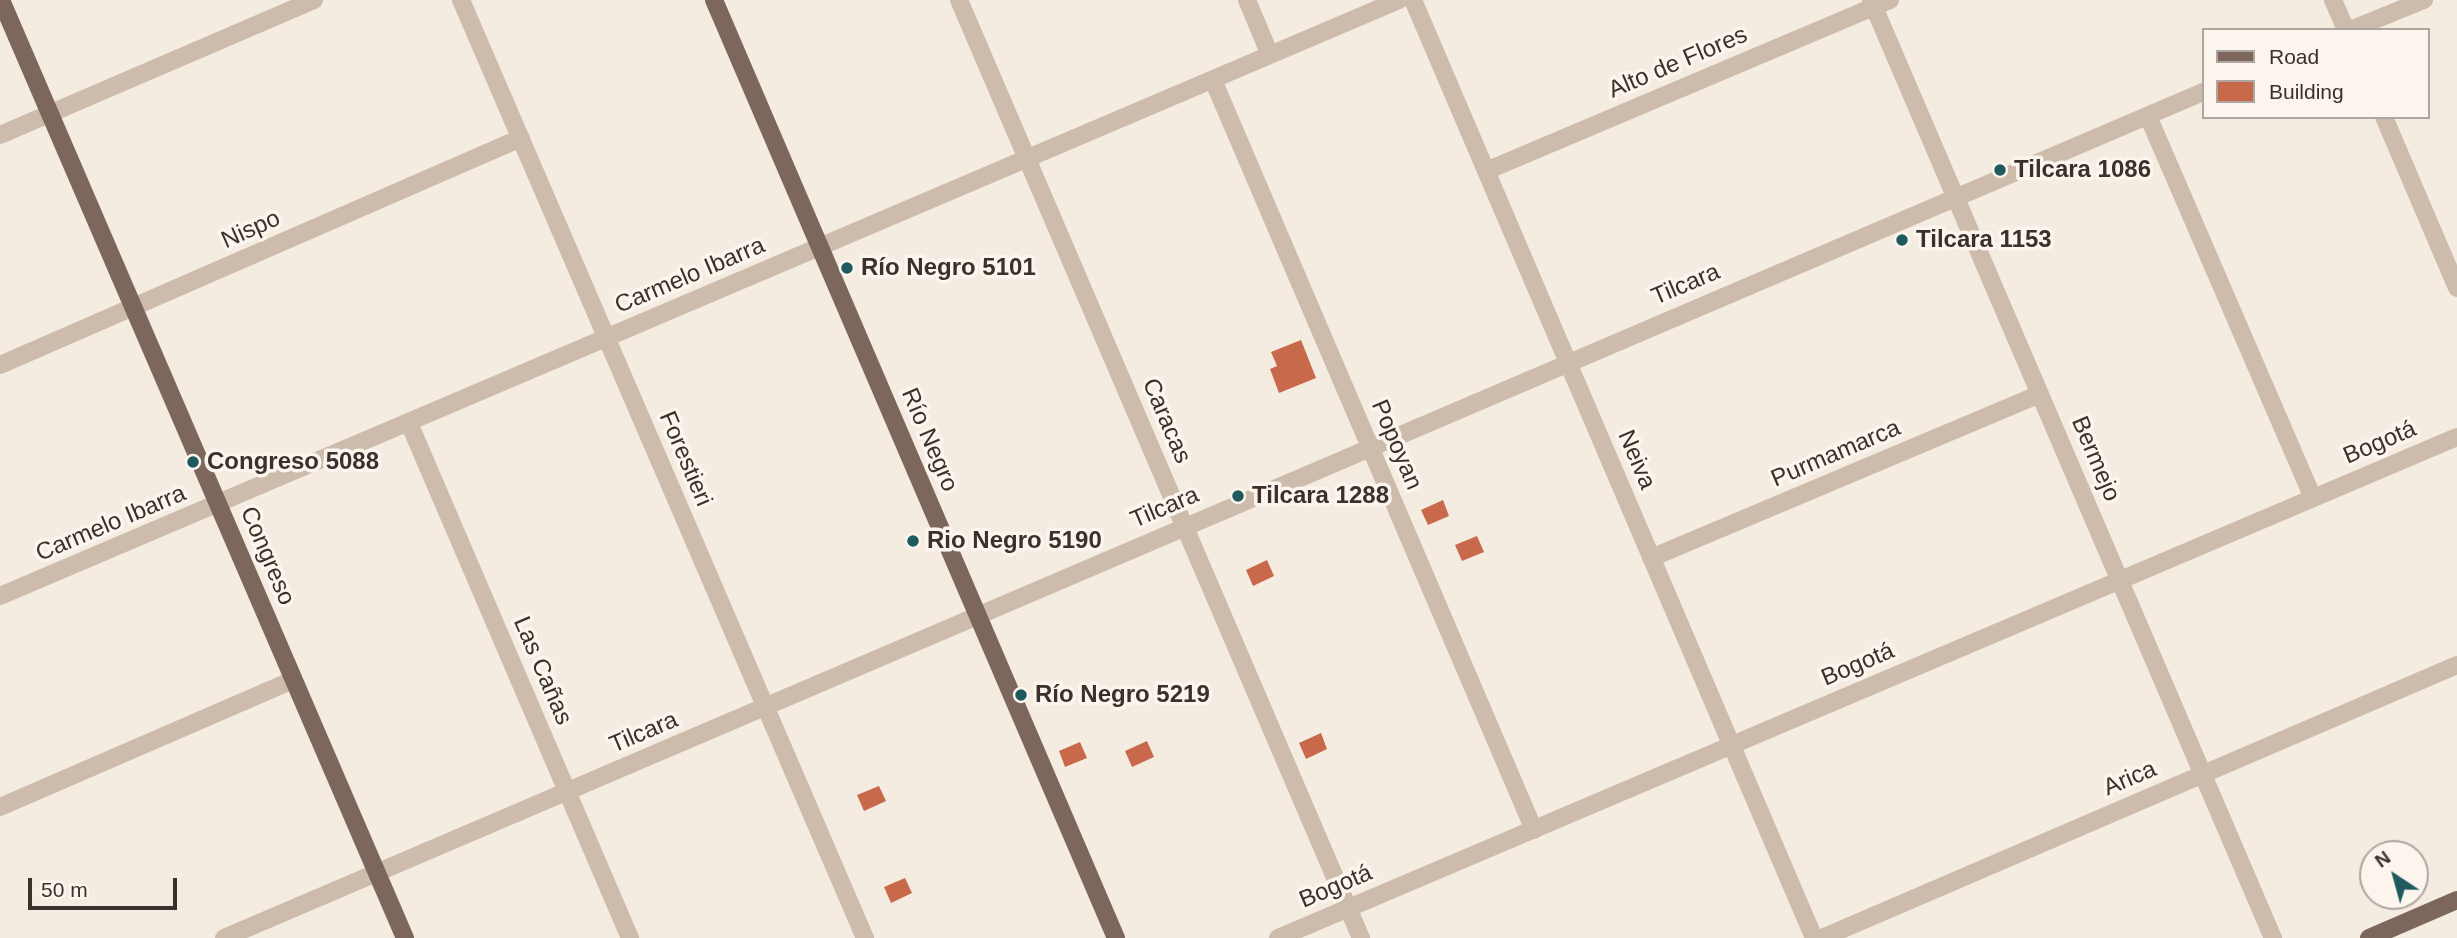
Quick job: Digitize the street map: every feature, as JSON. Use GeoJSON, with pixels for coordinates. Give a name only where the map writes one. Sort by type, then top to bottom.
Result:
{"type":"FeatureCollection","features":[{"type":"Feature","properties":{"kind":"main road","name":"Congreso"},"geometry":{"type":"LineString","coordinates":[[1,0],[405,938]]}},
{"type":"Feature","properties":{"kind":"main road","name":"Río Negro"},"geometry":{"type":"LineString","coordinates":[[714,0],[1116,938]]}},
{"type":"Feature","properties":{"kind":"main road"},"geometry":{"type":"LineString","coordinates":[[2369,938],[2457,900]]}},
{"type":"Feature","properties":{"kind":"street"},"geometry":{"type":"LineString","coordinates":[[0,135],[313,0]]}},
{"type":"Feature","properties":{"kind":"street","name":"Forestieri"},"geometry":{"type":"LineString","coordinates":[[461,0],[865,938]]}},
{"type":"Feature","properties":{"kind":"street","name":"Caracas"},"geometry":{"type":"LineString","coordinates":[[959,0],[1361,938]]}},
{"type":"Feature","properties":{"kind":"street"},"geometry":{"type":"LineString","coordinates":[[1247,0],[1270,55]]}},
{"type":"Feature","properties":{"kind":"street","name":"Carmelo Ibarra"},"geometry":{"type":"LineString","coordinates":[[0,596],[1399,0]]}},
{"type":"Feature","properties":{"kind":"street","name":"Neiva"},"geometry":{"type":"LineString","coordinates":[[1413,0],[1814,938]]}},
{"type":"Feature","properties":{"kind":"street"},"geometry":{"type":"LineString","coordinates":[[2333,0],[2347,28]]}},
{"type":"Feature","properties":{"kind":"street"},"geometry":{"type":"LineString","coordinates":[[2353,28],[2424,0]]}},
{"type":"Feature","properties":{"kind":"street","name":"Alto de Flores"},"geometry":{"type":"LineString","coordinates":[[1486,171],[1878,2]]}},
{"type":"Feature","properties":{"kind":"street","name":"Bermejo"},"geometry":{"type":"LineString","coordinates":[[1878,2],[1956,198],[2273,938]]}},
{"type":"Feature","properties":{"kind":"street","name":"Popoyan"},"geometry":{"type":"LineString","coordinates":[[1213,80],[1534,830]]}},
{"type":"Feature","properties":{"kind":"street","name":"Tilcara"},"geometry":{"type":"LineString","coordinates":[[224,938],[2202,92]]}},
{"type":"Feature","properties":{"kind":"street"},"geometry":{"type":"LineString","coordinates":[[2148,116],[2314,498]]}},
{"type":"Feature","properties":{"kind":"street"},"geometry":{"type":"LineString","coordinates":[[2385,119],[2457,288]]}},
{"type":"Feature","properties":{"kind":"street","name":"Nispo"},"geometry":{"type":"LineString","coordinates":[[0,365],[521,138]]}},
{"type":"Feature","properties":{"kind":"street","name":"Purmamarca"},"geometry":{"type":"LineString","coordinates":[[1651,558],[2040,394]]}},
{"type":"Feature","properties":{"kind":"street","name":"Las Cañas"},"geometry":{"type":"LineString","coordinates":[[410,423],[630,938]]}},
{"type":"Feature","properties":{"kind":"street","name":"Bogotá"},"geometry":{"type":"LineString","coordinates":[[1278,938],[2457,437]]}},
{"type":"Feature","properties":{"kind":"street","name":"Arica"},"geometry":{"type":"LineString","coordinates":[[1822,938],[2457,665]]}},
{"type":"Feature","properties":{"kind":"street"},"geometry":{"type":"LineString","coordinates":[[0,807],[293,680]]}},
{"type":"Feature","properties":{"kind":"building"},"geometry":{"type":"Polygon","coordinates":[[[1301,340],[1316,378],[1279,393],[1270,369],[1277,366],[1271,352],[1301,340]]]}},
{"type":"Feature","properties":{"kind":"building"},"geometry":{"type":"Polygon","coordinates":[[[1443,500],[1449,516],[1428,525],[1421,510],[1443,500]]]}},
{"type":"Feature","properties":{"kind":"building"},"geometry":{"type":"Polygon","coordinates":[[[1477,536],[1484,552],[1462,561],[1455,545],[1477,536]]]}},
{"type":"Feature","properties":{"kind":"building"},"geometry":{"type":"Polygon","coordinates":[[[1267,560],[1274,576],[1253,586],[1246,570],[1267,560]]]}},
{"type":"Feature","properties":{"kind":"building"},"geometry":{"type":"Polygon","coordinates":[[[1321,733],[1327,749],[1306,759],[1299,743],[1321,733]]]}},
{"type":"Feature","properties":{"kind":"building"},"geometry":{"type":"Polygon","coordinates":[[[1147,741],[1154,757],[1132,767],[1125,751],[1147,741]]]}},
{"type":"Feature","properties":{"kind":"building"},"geometry":{"type":"Polygon","coordinates":[[[1080,742],[1087,758],[1065,767],[1059,751],[1080,742]]]}},
{"type":"Feature","properties":{"kind":"building"},"geometry":{"type":"Polygon","coordinates":[[[879,786],[886,801],[864,811],[857,795],[879,786]]]}},
{"type":"Feature","properties":{"kind":"building"},"geometry":{"type":"Polygon","coordinates":[[[905,878],[912,893],[891,903],[884,887],[905,878]]]}},
{"type":"Feature","properties":{"kind":"place","name":"Tilcara 1086"},"geometry":{"type":"Point","coordinates":[2000,170]}},
{"type":"Feature","properties":{"kind":"place","name":"Tilcara 1153"},"geometry":{"type":"Point","coordinates":[1902,240]}},
{"type":"Feature","properties":{"kind":"place","name":"Río Negro 5101"},"geometry":{"type":"Point","coordinates":[847,268]}},
{"type":"Feature","properties":{"kind":"place","name":"Congreso 5088"},"geometry":{"type":"Point","coordinates":[193,462]}},
{"type":"Feature","properties":{"kind":"place","name":"Tilcara 1288"},"geometry":{"type":"Point","coordinates":[1238,496]}},
{"type":"Feature","properties":{"kind":"place","name":"Rio Negro 5190"},"geometry":{"type":"Point","coordinates":[913,541]}},
{"type":"Feature","properties":{"kind":"place","name":"Río Negro 5219"},"geometry":{"type":"Point","coordinates":[1021,695]}}]}
